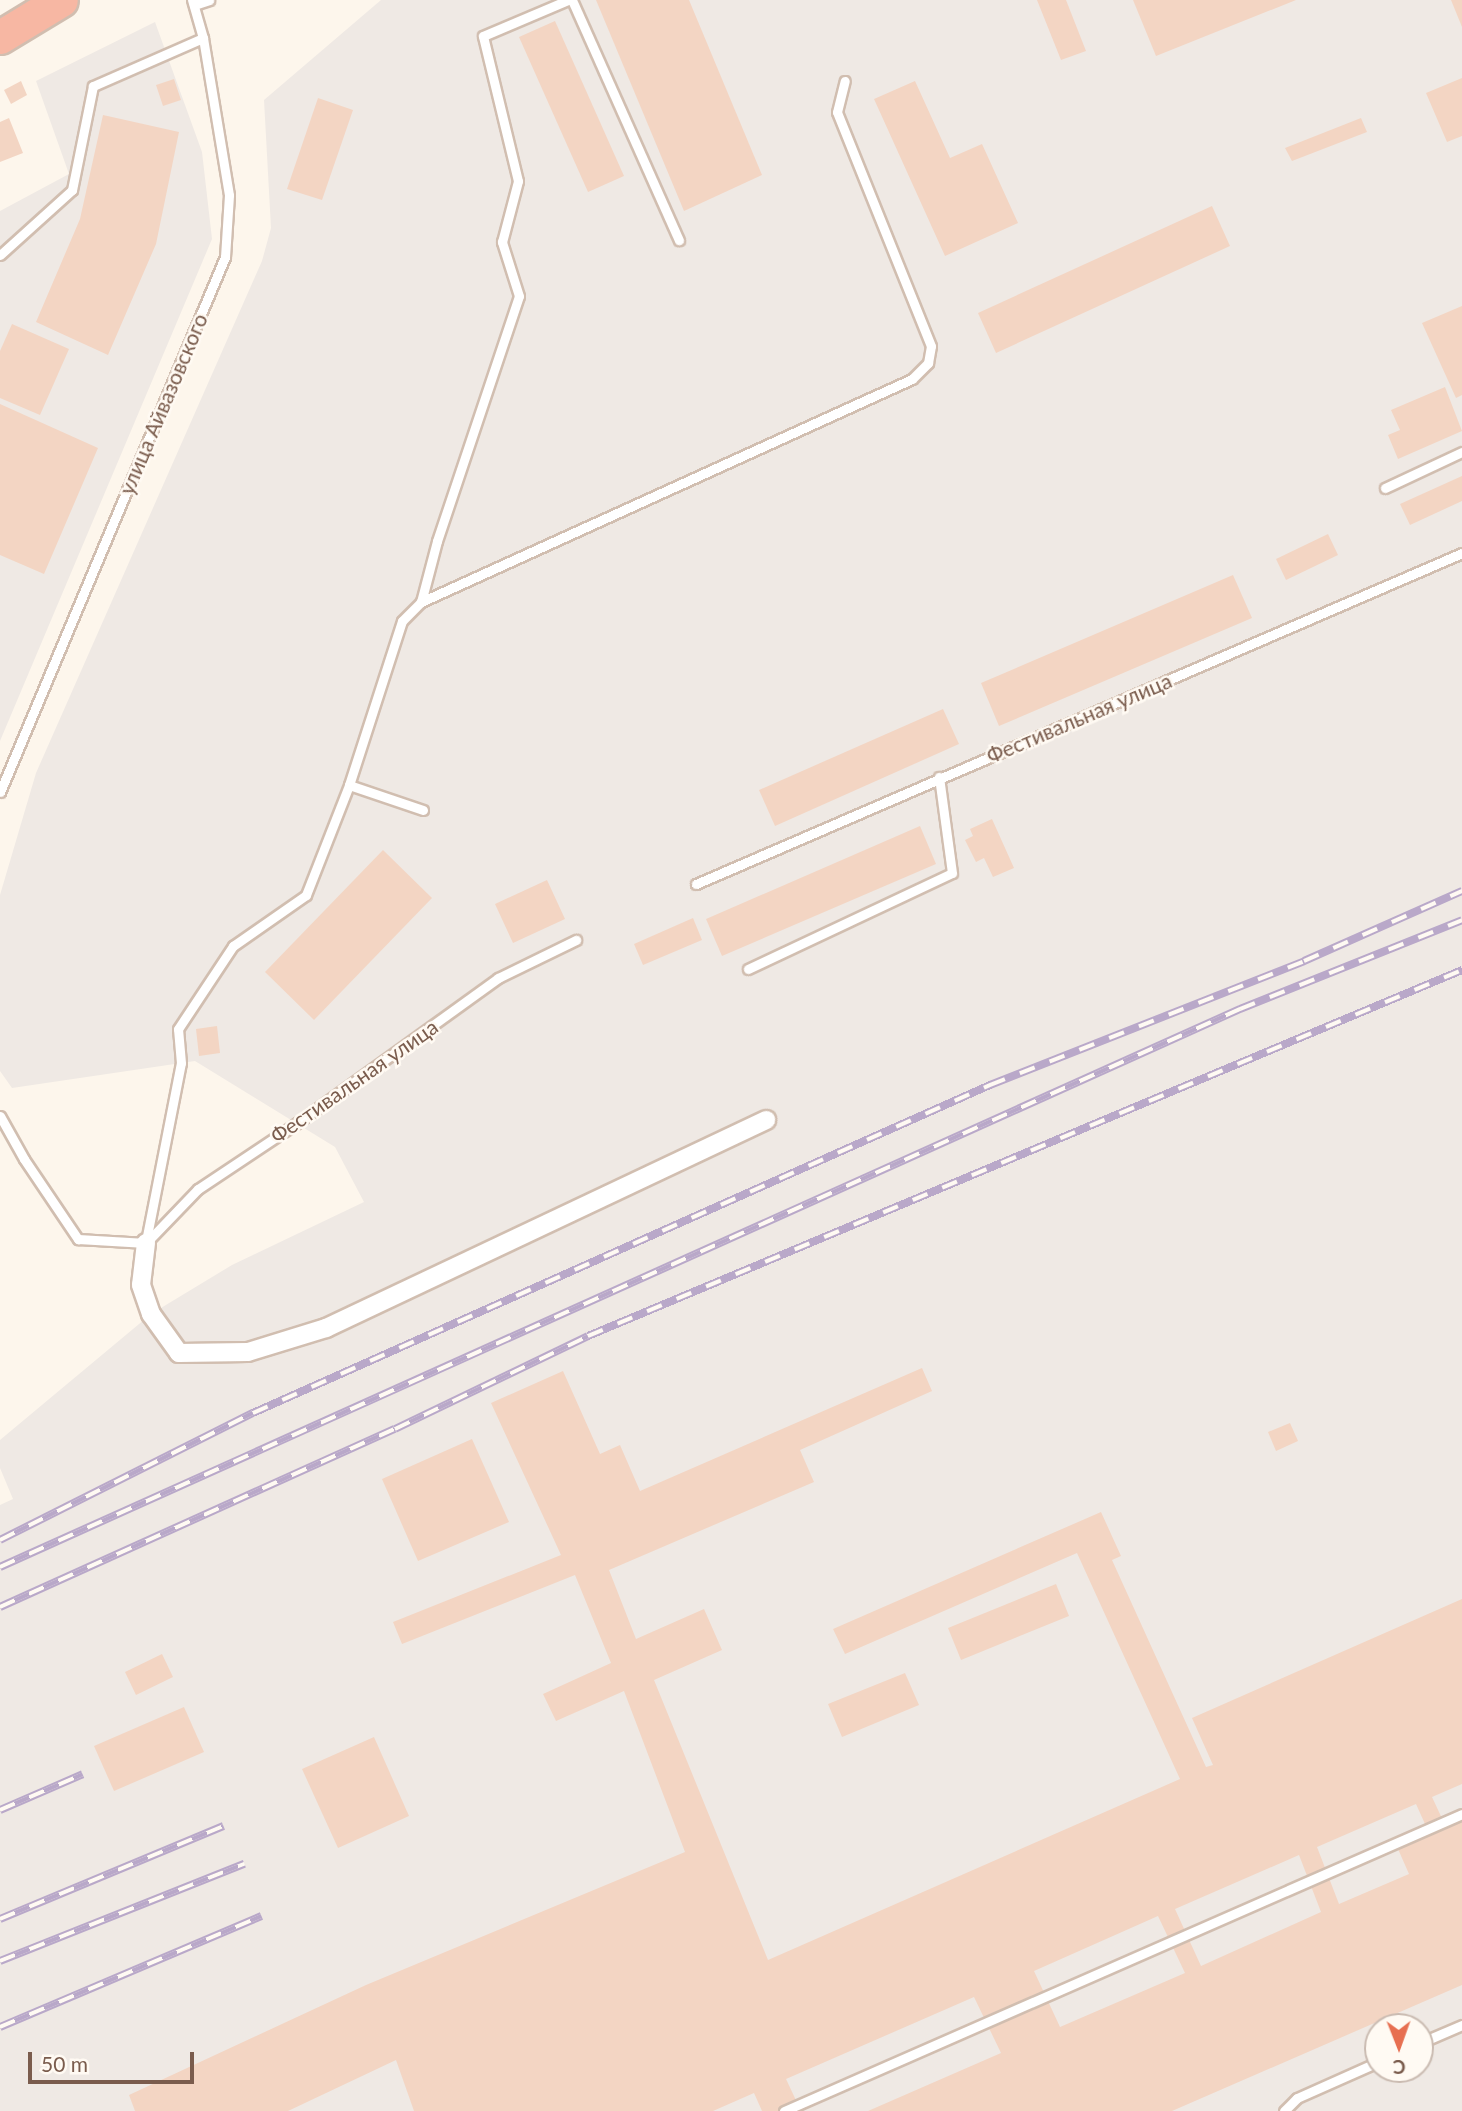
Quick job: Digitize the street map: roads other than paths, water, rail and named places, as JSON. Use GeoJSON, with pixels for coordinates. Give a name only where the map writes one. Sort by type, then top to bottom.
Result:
{"type":"FeatureCollection","features":[{"type":"Feature","properties":{"kind":"highway"},"geometry":{"type":"LineString","coordinates":[[0,37],[61,0]]}},
{"type":"Feature","properties":{"kind":"street"},"geometry":{"type":"LineString","coordinates":[[146,1242],[141,1285],[151,1314],[179,1353],[248,1352],[326,1328],[456,1264],[766,1120]]}},
{"type":"Feature","properties":{"kind":"lane"},"geometry":{"type":"LineString","coordinates":[[193,3],[209,0]]}},
{"type":"Feature","properties":{"kind":"lane"},"geometry":{"type":"LineString","coordinates":[[421,602],[437,541],[519,296],[502,242],[518,181],[483,36],[570,0],[679,240]]}},
{"type":"Feature","properties":{"kind":"lane","name":"улица Айвазовского"},"geometry":{"type":"LineString","coordinates":[[0,792],[225,257],[229,195],[203,38],[193,3]]}},
{"type":"Feature","properties":{"kind":"lane"},"geometry":{"type":"LineString","coordinates":[[0,255],[72,190],[93,86],[203,38]]}},
{"type":"Feature","properties":{"kind":"lane"},"geometry":{"type":"LineString","coordinates":[[0,1116],[24,1159],[78,1238],[146,1242],[181,1063],[178,1029],[233,946],[306,895],[349,785],[402,621],[421,602],[912,379],[928,363],[931,346],[837,112],[845,81]]}},
{"type":"Feature","properties":{"kind":"lane"},"geometry":{"type":"LineString","coordinates":[[1385,488],[1462,452]]}},
{"type":"Feature","properties":{"kind":"lane","name":"Фестивальная улица"},"geometry":{"type":"LineString","coordinates":[[696,884],[1462,553]]}},
{"type":"Feature","properties":{"kind":"lane"},"geometry":{"type":"LineString","coordinates":[[748,969],[952,873],[939,777]]}},
{"type":"Feature","properties":{"kind":"lane"},"geometry":{"type":"LineString","coordinates":[[349,785],[423,810]]}},
{"type":"Feature","properties":{"kind":"lane","name":"Фестивальная улица"},"geometry":{"type":"LineString","coordinates":[[146,1242],[198,1189],[297,1123],[498,978],[576,940]]}},
{"type":"Feature","properties":{"kind":"lane"},"geometry":{"type":"LineString","coordinates":[[785,2111],[1462,1814]]}},
{"type":"Feature","properties":{"kind":"lane"},"geometry":{"type":"LineString","coordinates":[[1434,2037],[1462,2025]]}},
{"type":"Feature","properties":{"kind":"lane"},"geometry":{"type":"LineString","coordinates":[[1284,2111],[1297,2098],[1364,2068]]}},
{"type":"Feature","properties":{"kind":"railway"},"geometry":{"type":"LineString","coordinates":[[0,1540],[253,1413],[990,1085],[1304,961],[1462,891]]}},
{"type":"Feature","properties":{"kind":"railway"},"geometry":{"type":"LineString","coordinates":[[0,1567],[1240,1009],[1462,920]]}},
{"type":"Feature","properties":{"kind":"railway"},"geometry":{"type":"LineString","coordinates":[[0,1607],[395,1429],[588,1336],[1462,970]]}},
{"type":"Feature","properties":{"kind":"railway"},"geometry":{"type":"LineString","coordinates":[[0,1810],[83,1774]]}},
{"type":"Feature","properties":{"kind":"railway"},"geometry":{"type":"LineString","coordinates":[[0,1919],[223,1826]]}},
{"type":"Feature","properties":{"kind":"railway"},"geometry":{"type":"LineString","coordinates":[[0,1961],[244,1864]]}},
{"type":"Feature","properties":{"kind":"railway"},"geometry":{"type":"LineString","coordinates":[[0,2027],[261,1916]]}}]}
